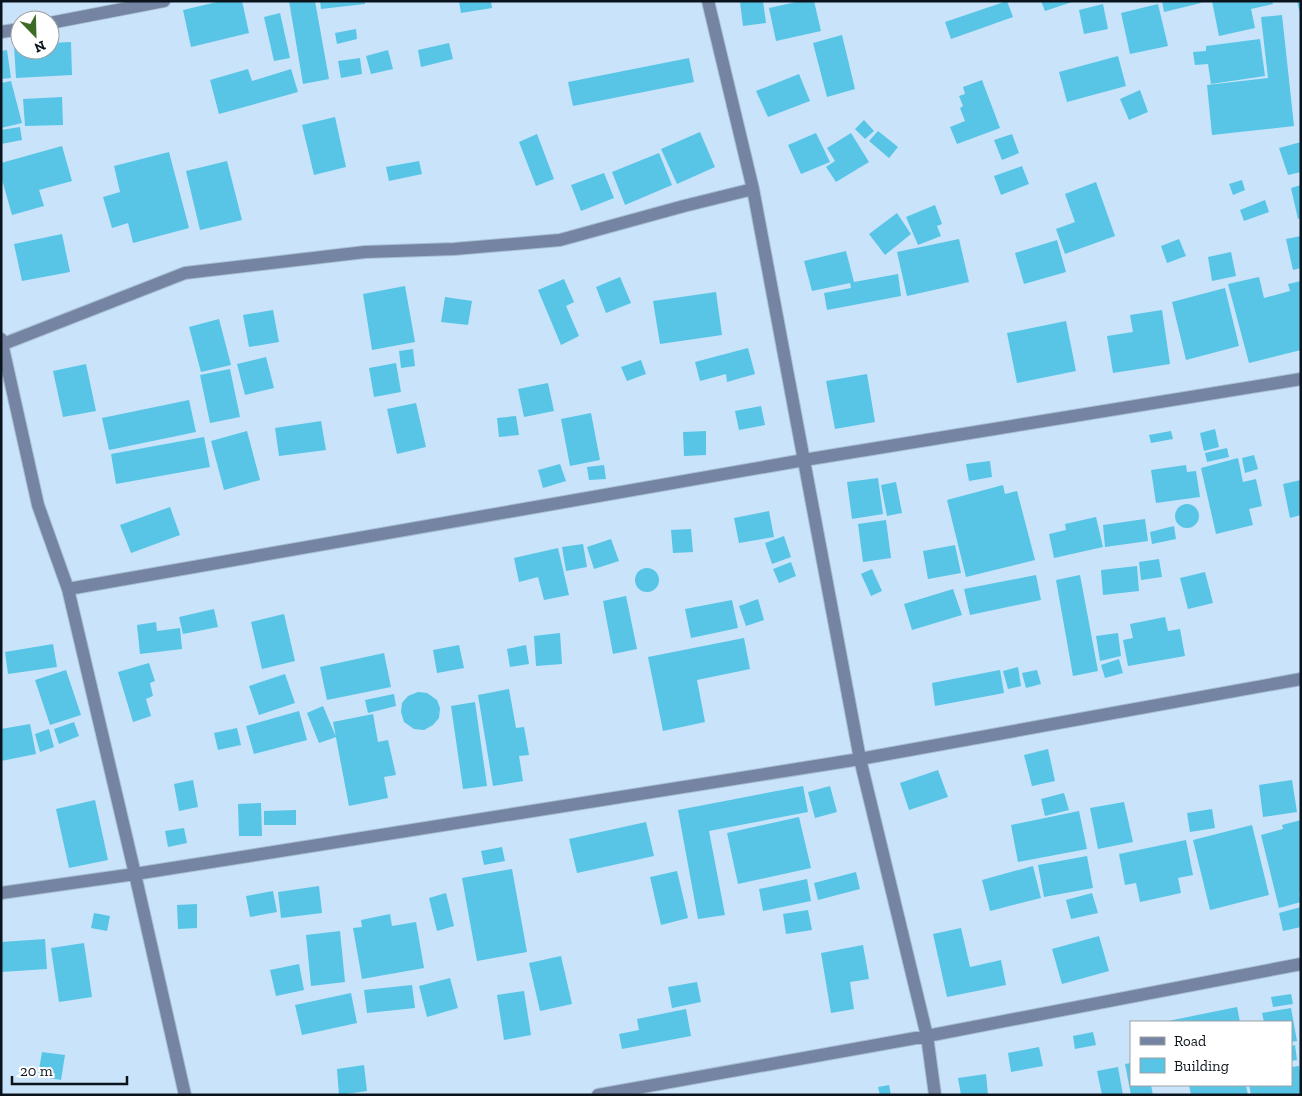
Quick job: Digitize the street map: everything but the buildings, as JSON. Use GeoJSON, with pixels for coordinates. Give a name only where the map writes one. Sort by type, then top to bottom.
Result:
{"type":"FeatureCollection","features":[{"type":"Feature","properties":{"kind":"street"},"geometry":{"type":"LineString","coordinates":[[60,21],[164,1]]}},
{"type":"Feature","properties":{"kind":"street"},"geometry":{"type":"LineString","coordinates":[[708,1],[753,189],[860,759],[927,1036],[935,1095]]}},
{"type":"Feature","properties":{"kind":"street"},"geometry":{"type":"LineString","coordinates":[[185,1095],[68,589],[38,505],[2,343],[185,273],[365,252],[454,249],[560,240],[753,189]]}},
{"type":"Feature","properties":{"kind":"street"},"geometry":{"type":"LineString","coordinates":[[68,589],[804,460],[1301,378]]}},
{"type":"Feature","properties":{"kind":"street"},"geometry":{"type":"LineString","coordinates":[[1,893],[135,874],[860,759],[1301,679]]}},
{"type":"Feature","properties":{"kind":"street"},"geometry":{"type":"LineString","coordinates":[[598,1095],[927,1036],[1301,964]]}}]}
